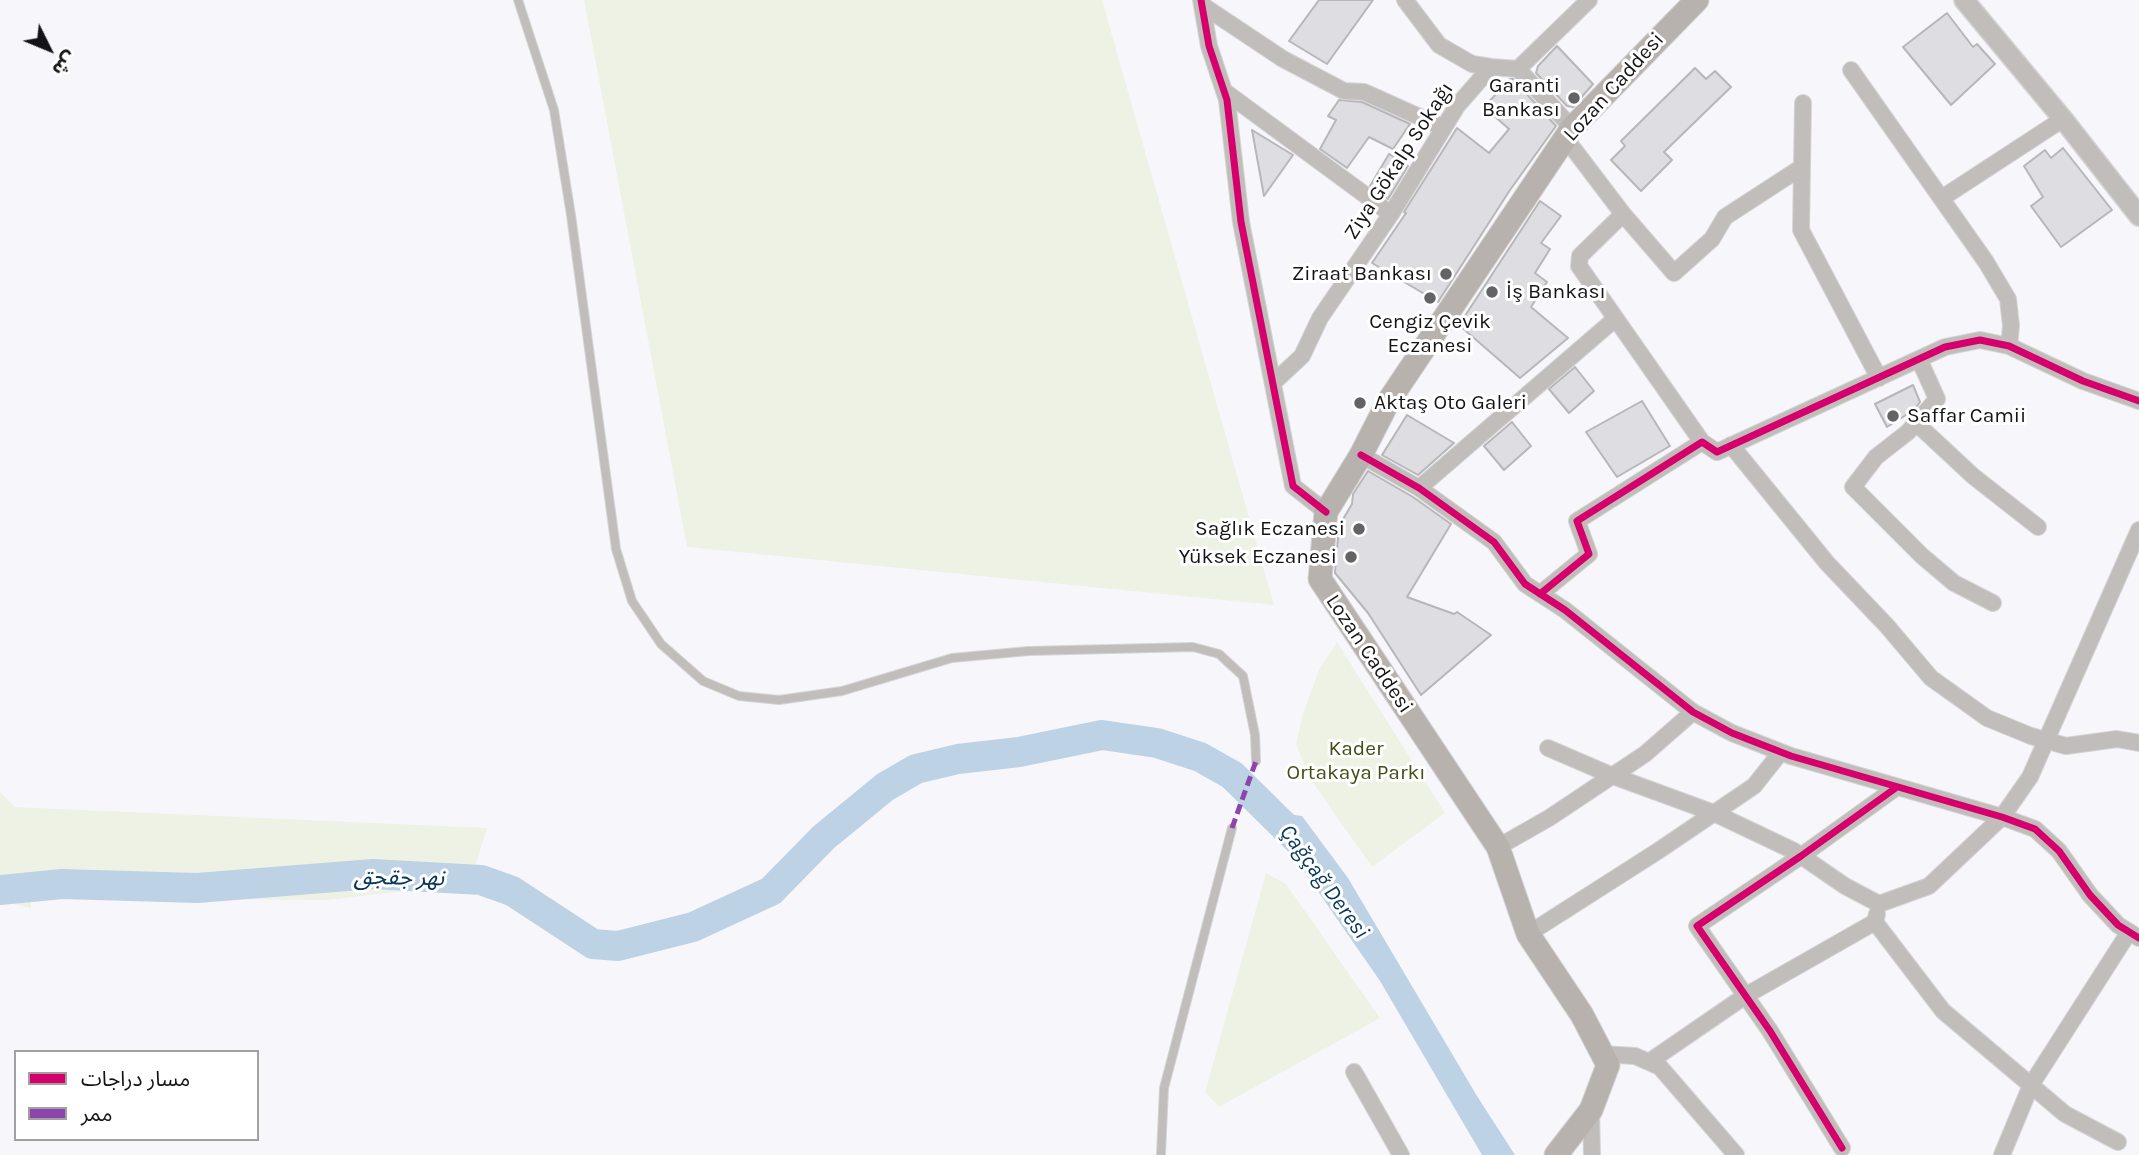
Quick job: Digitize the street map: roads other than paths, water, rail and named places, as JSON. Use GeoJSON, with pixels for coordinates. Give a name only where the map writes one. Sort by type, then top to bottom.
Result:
{"type":"FeatureCollection","features":[{"type":"Feature","properties":{"kind":"main road","name":"Lozan Caddesi"},"geometry":{"type":"LineString","coordinates":[[1602,1054],[1582,1015],[1528,934],[1498,847],[1320,579],[1326,512],[1361,455],[1388,401],[1569,133],[1697,0]]}},
{"type":"Feature","properties":{"kind":"main road"},"geometry":{"type":"LineString","coordinates":[[1556,1155],[1591,1111],[1608,1065],[1602,1054]]}},
{"type":"Feature","properties":{"kind":"street"},"geometry":{"type":"LineString","coordinates":[[1405,0],[1439,45],[1472,64],[1518,69],[1569,133],[1623,214],[1674,273],[1712,239],[1725,217],[1802,167]]}},
{"type":"Feature","properties":{"kind":"street"},"geometry":{"type":"LineString","coordinates":[[1518,69],[1589,0]]}},
{"type":"Feature","properties":{"kind":"street"},"geometry":{"type":"LineString","coordinates":[[1964,0],[2139,216]]}},
{"type":"Feature","properties":{"kind":"street"},"geometry":{"type":"LineString","coordinates":[[1201,2],[1209,46],[1227,100],[1241,222],[1293,486],[1326,512]]}},
{"type":"Feature","properties":{"kind":"street"},"geometry":{"type":"LineString","coordinates":[[1201,2],[1283,59],[1344,91],[1364,92],[1443,127]]}},
{"type":"Feature","properties":{"kind":"street","name":"Ziya Gökalp Sokağı"},"geometry":{"type":"LineString","coordinates":[[1273,383],[1302,356],[1320,318],[1391,214],[1443,127],[1491,66]]}},
{"type":"Feature","properties":{"kind":"street"},"geometry":{"type":"LineString","coordinates":[[1851,70],[1942,198],[2008,299],[2011,326],[2009,346]]}},
{"type":"Feature","properties":{"kind":"street"},"geometry":{"type":"LineString","coordinates":[[1224,90],[1391,214]]}},
{"type":"Feature","properties":{"kind":"street"},"geometry":{"type":"LineString","coordinates":[[1803,103],[1801,230],[1879,378]]}},
{"type":"Feature","properties":{"kind":"street"},"geometry":{"type":"LineString","coordinates":[[1942,198],[2063,119]]}},
{"type":"Feature","properties":{"kind":"street"},"geometry":{"type":"LineString","coordinates":[[1623,214],[1580,256],[1579,266],[1702,442],[1717,452],[1945,347],[1980,340],[2009,346],[2082,381],[2139,401]]}},
{"type":"Feature","properties":{"kind":"street"},"geometry":{"type":"LineString","coordinates":[[1419,488],[1615,319]]}},
{"type":"Feature","properties":{"kind":"street"},"geometry":{"type":"LineString","coordinates":[[1919,359],[1937,399],[1916,423],[1876,457],[1853,487],[1922,556],[1954,583],[1993,603]]}},
{"type":"Feature","properties":{"kind":"street"},"geometry":{"type":"LineString","coordinates":[[1916,423],[1973,476],[2038,527]]}},
{"type":"Feature","properties":{"kind":"street"},"geometry":{"type":"LineString","coordinates":[[1541,594],[1589,554],[1577,521],[1702,442]]}},
{"type":"Feature","properties":{"kind":"street"},"geometry":{"type":"LineString","coordinates":[[1731,445],[1828,564],[1887,626],[1931,678],[1987,718],[2048,741],[2066,746],[2117,739],[2139,743]]}},
{"type":"Feature","properties":{"kind":"street"},"geometry":{"type":"LineString","coordinates":[[1361,455],[1419,488],[1494,541],[1525,584],[1565,610],[1693,712],[1732,733],[1781,752],[2035,829],[2059,851],[2090,895],[2118,925],[2134,935],[2031,1085],[2002,1155]]}},
{"type":"Feature","properties":{"kind":"street"},"geometry":{"type":"LineString","coordinates":[[1548,748],[1613,776],[1714,813],[1801,856],[1845,887],[1880,904],[1928,886],[2002,817],[2030,776],[2048,741],[2139,530]]}},
{"type":"Feature","properties":{"kind":"street"},"geometry":{"type":"LineString","coordinates":[[1498,847],[1549,818],[1645,754],[1693,712]]}},
{"type":"Feature","properties":{"kind":"street"},"geometry":{"type":"LineString","coordinates":[[1528,934],[1754,786],[1781,752]]}},
{"type":"Feature","properties":{"kind":"street"},"geometry":{"type":"LineString","coordinates":[[1842,1147],[1770,1031],[1697,926],[1897,787]]}},
{"type":"Feature","properties":{"kind":"street"},"geometry":{"type":"LineString","coordinates":[[1649,1062],[1745,996],[1875,922],[1880,904]]}},
{"type":"Feature","properties":{"kind":"street"},"geometry":{"type":"LineString","coordinates":[[1875,922],[1943,1011],[2065,1114],[2118,1142]]}},
{"type":"Feature","properties":{"kind":"street"},"geometry":{"type":"LineString","coordinates":[[1602,1054],[1635,1056],[1660,1067],[1737,1155]]}},
{"type":"Feature","properties":{"kind":"street"},"geometry":{"type":"LineString","coordinates":[[1354,1072],[1401,1155]]}},
{"type":"Feature","properties":{"kind":"street"},"geometry":{"type":"LineString","coordinates":[[1591,1111],[1592,1155]]}},
{"type":"Feature","properties":{"kind":"lane"},"geometry":{"type":"LineString","coordinates":[[518,0],[554,110],[573,228],[616,549],[632,601],[661,644],[703,681],[739,696],[779,700],[842,691],[952,658],[1029,651],[1193,648],[1219,654],[1242,676],[1255,734],[1256,761]]}},
{"type":"Feature","properties":{"kind":"lane"},"geometry":{"type":"LineString","coordinates":[[1161,1155],[1164,1088],[1232,828]]}},
{"type":"Feature","properties":{"kind":"water","name":"Çağçağ Deresi"},"geometry":{"type":"Polygon","coordinates":[[[1269,811],[1302,816],[1348,878],[1515,1155],[1482,1155],[1380,981],[1288,848],[1269,811]]]}},
{"type":"Feature","properties":{"kind":"waterway","name":"نهر جقجق"},"geometry":{"type":"LineString","coordinates":[[0,890],[62,884],[197,888],[373,874],[481,880],[512,891],[593,944],[618,946],[693,927],[771,891],[824,837],[885,787],[916,769],[958,759],[1019,752],[1102,735],[1157,743],[1200,757],[1232,775],[1298,840]]}},
{"type":"Feature","properties":{"kind":"place","name":"Garanti Bankası"},"geometry":{"type":"Point","coordinates":[1574,98]}},
{"type":"Feature","properties":{"kind":"place","name":"Ziraat Bankası"},"geometry":{"type":"Point","coordinates":[1446,274]}},
{"type":"Feature","properties":{"kind":"place","name":"İş Bankası"},"geometry":{"type":"Point","coordinates":[1492,292]}},
{"type":"Feature","properties":{"kind":"place","name":"Cengiz Çevik Eczanesi"},"geometry":{"type":"Point","coordinates":[1430,298]}},
{"type":"Feature","properties":{"kind":"place","name":"Aktaş Oto Galeri"},"geometry":{"type":"Point","coordinates":[1360,403]}},
{"type":"Feature","properties":{"kind":"place","name":"Saffar Camii"},"geometry":{"type":"Point","coordinates":[1893,416]}},
{"type":"Feature","properties":{"kind":"place","name":"Sağlık Eczanesi"},"geometry":{"type":"Point","coordinates":[1359,529]}},
{"type":"Feature","properties":{"kind":"place","name":"Yüksek Eczanesi"},"geometry":{"type":"Point","coordinates":[1351,557]}},
{"type":"Feature","properties":{"kind":"park label","name":"Kader Ortakaya Parkı"},"geometry":{"type":"Point","coordinates":[1356,761]}}]}
